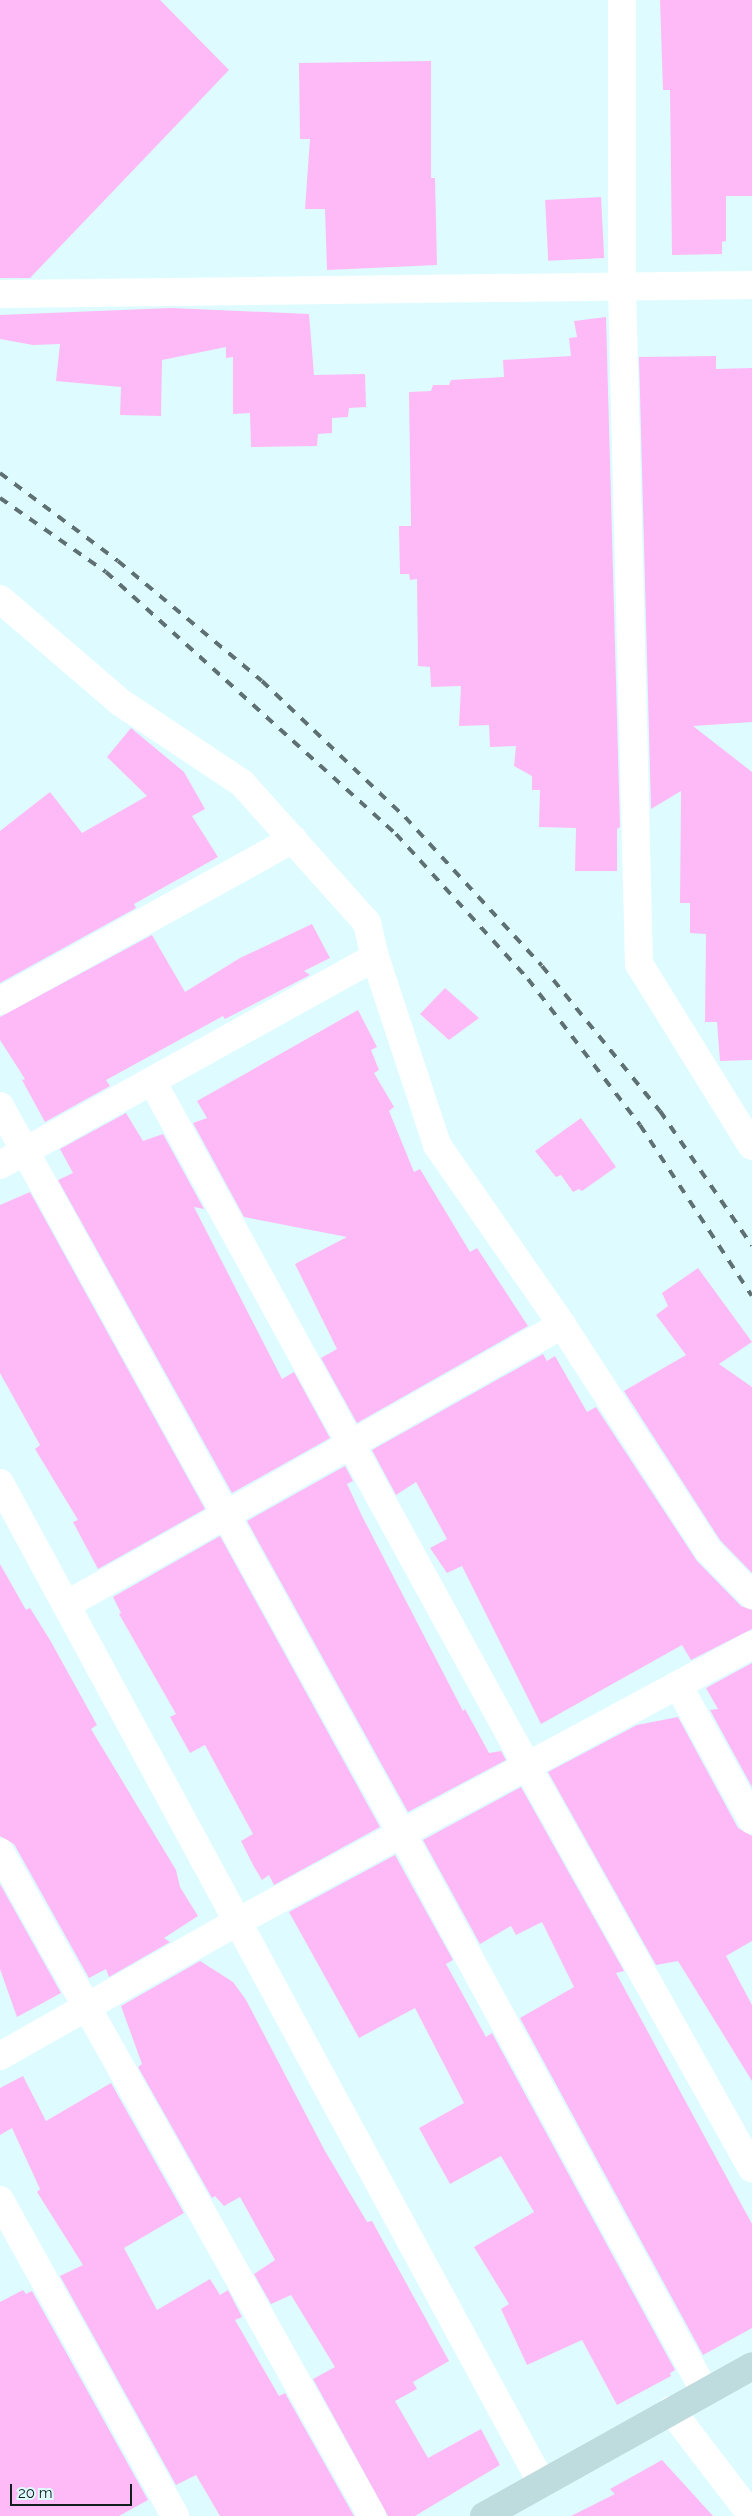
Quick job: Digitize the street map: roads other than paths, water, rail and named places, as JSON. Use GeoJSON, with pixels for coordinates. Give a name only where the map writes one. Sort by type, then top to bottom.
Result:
{"type":"FeatureCollection","features":[{"type":"Feature","properties":{"kind":"street"},"geometry":{"type":"LineString","coordinates":[[622,0],[622,288],[640,964],[752,1146]]}},
{"type":"Feature","properties":{"kind":"street"},"geometry":{"type":"LineString","coordinates":[[0,294],[752,285]]}},
{"type":"Feature","properties":{"kind":"street"},"geometry":{"type":"LineString","coordinates":[[0,600],[120,702],[242,783],[367,923],[375,957],[437,1146],[562,1324],[708,1550],[752,1595]]}},
{"type":"Feature","properties":{"kind":"street"},"geometry":{"type":"LineString","coordinates":[[0,1002],[293,839]]}},
{"type":"Feature","properties":{"kind":"street"},"geometry":{"type":"LineString","coordinates":[[0,1165],[375,957]]}},
{"type":"Feature","properties":{"kind":"street"},"geometry":{"type":"LineString","coordinates":[[152,1080],[527,1766],[752,2168]]}},
{"type":"Feature","properties":{"kind":"street"},"geometry":{"type":"LineString","coordinates":[[0,1106],[223,1514],[402,1834],[705,2392]]}},
{"type":"Feature","properties":{"kind":"street"},"geometry":{"type":"LineString","coordinates":[[66,1604],[562,1324]]}},
{"type":"Feature","properties":{"kind":"street"},"geometry":{"type":"LineString","coordinates":[[0,1483],[239,1921],[541,2482]]}},
{"type":"Feature","properties":{"kind":"street"},"geometry":{"type":"LineString","coordinates":[[0,2056],[239,1921],[752,1645]]}},
{"type":"Feature","properties":{"kind":"street"},"geometry":{"type":"LineString","coordinates":[[678,1685],[752,1820]]}},
{"type":"Feature","properties":{"kind":"street"},"geometry":{"type":"LineString","coordinates":[[0,1852],[372,2516]]}},
{"type":"Feature","properties":{"kind":"street"},"geometry":{"type":"LineString","coordinates":[[0,2200],[175,2516]]}},
{"type":"Feature","properties":{"kind":"street"},"geometry":{"type":"LineString","coordinates":[[498,2513],[541,2482],[752,2366]]}},
{"type":"Feature","properties":{"kind":"street"},"geometry":{"type":"LineString","coordinates":[[671,2410],[752,2516]]}},
{"type":"Feature","properties":{"kind":"railway"},"geometry":{"type":"LineString","coordinates":[[0,473],[118,561],[262,681],[405,817],[542,966],[660,1111],[752,1246]]}},
{"type":"Feature","properties":{"kind":"railway"},"geometry":{"type":"LineString","coordinates":[[0,498],[106,572],[396,834],[528,979],[640,1125],[752,1296]]}}]}
